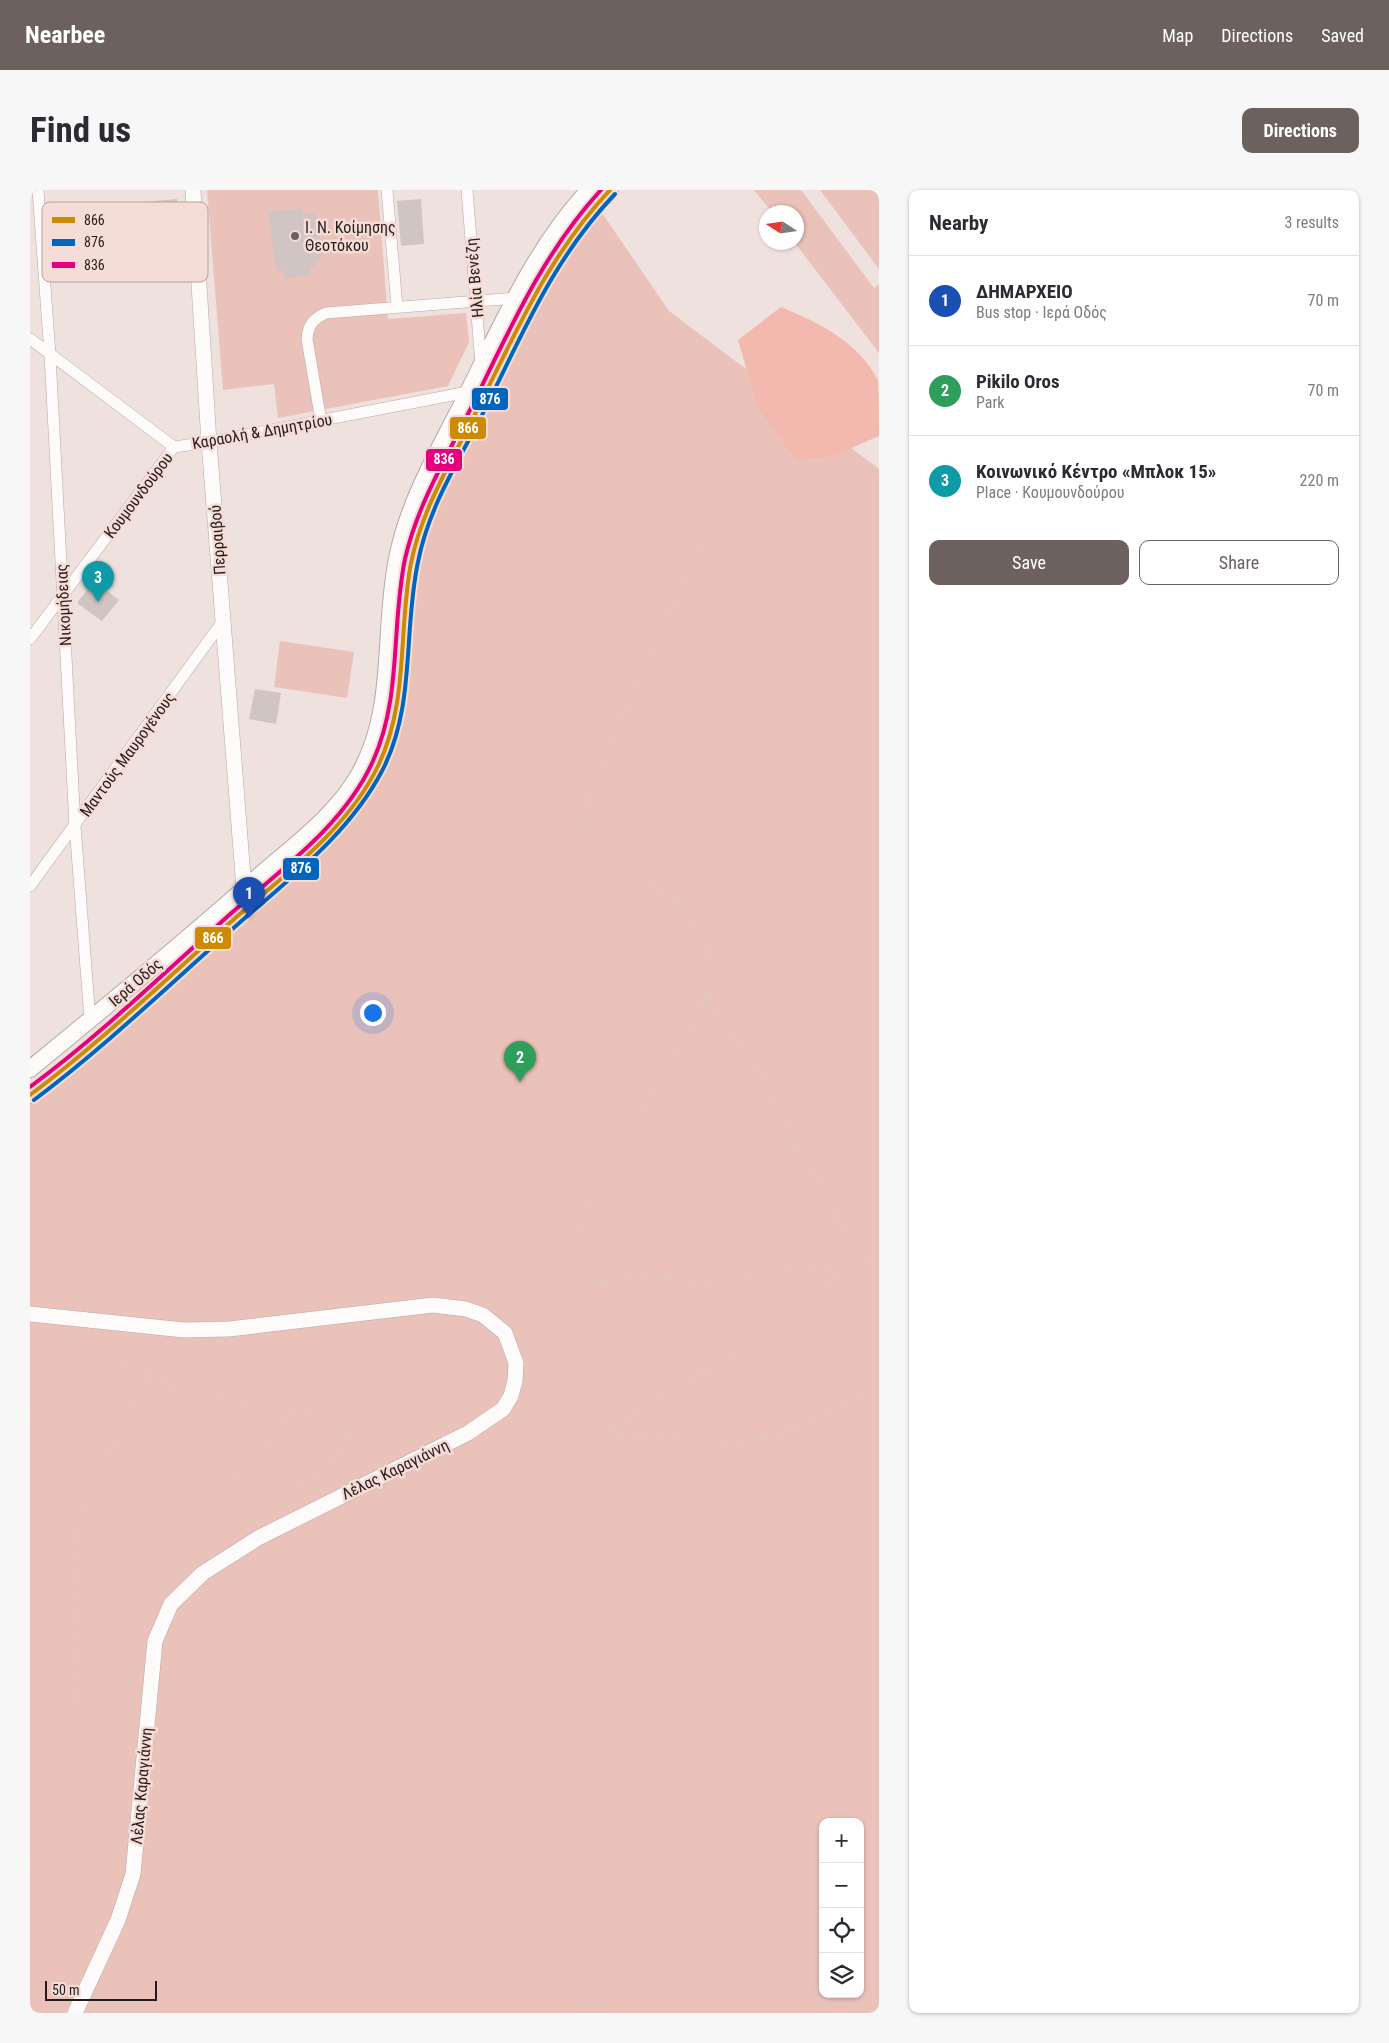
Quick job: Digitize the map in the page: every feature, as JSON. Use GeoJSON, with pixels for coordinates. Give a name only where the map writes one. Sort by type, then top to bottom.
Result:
{"type":"FeatureCollection","features":[{"type":"Feature","properties":{"kind":"main road","name":"Ιερά Οδός"},"geometry":{"type":"LineString","coordinates":[[30,1069],[244,889],[329,812],[357,778],[367,759],[382,713],[394,575],[401,540],[421,487],[515,298],[549,239],[589,190]]}},
{"type":"Feature","properties":{"kind":"main road","name":"Ιερά Οδός"},"geometry":{"type":"LineString","coordinates":[[30,1096],[158,988],[297,862],[339,822],[369,784],[380,762],[395,716],[409,578],[421,525],[535,294],[567,240],[591,209],[610,190]]}},
{"type":"Feature","properties":{"kind":"street","name":"Νικομήδειας"},"geometry":{"type":"LineString","coordinates":[[38,190],[42,245]]}},
{"type":"Feature","properties":{"kind":"street"},"geometry":{"type":"LineString","coordinates":[[387,190],[397,307]]}},
{"type":"Feature","properties":{"kind":"street","name":"Ηλία Βενέζη"},"geometry":{"type":"LineString","coordinates":[[467,190],[481,367]]}},
{"type":"Feature","properties":{"kind":"street","name":"Νικομήδειας"},"geometry":{"type":"LineString","coordinates":[[45,282],[75,826],[90,1020]]}},
{"type":"Feature","properties":{"kind":"street","name":"Περραιβού"},"geometry":{"type":"LineString","coordinates":[[199,282],[209,442],[244,889]]}},
{"type":"Feature","properties":{"kind":"street"},"geometry":{"type":"LineString","coordinates":[[322,421],[307,339],[308,328],[315,319],[326,313],[515,298]]}},
{"type":"Feature","properties":{"kind":"street","name":"Καραολή & Δημητρίου"},"geometry":{"type":"LineString","coordinates":[[30,339],[174,447],[322,421],[468,392]]}},
{"type":"Feature","properties":{"kind":"street","name":"Κουμουνδούρου"},"geometry":{"type":"LineString","coordinates":[[30,639],[174,447]]}},
{"type":"Feature","properties":{"kind":"street","name":"Μαντούς Μαυρογένους"},"geometry":{"type":"LineString","coordinates":[[30,886],[223,621]]}},
{"type":"Feature","properties":{"kind":"street","name":"Λέλας Καραγιάννη"},"geometry":{"type":"LineString","coordinates":[[30,1314],[184,1330],[229,1329],[433,1305],[448,1306],[483,1315],[495,1324],[504,1333],[516,1363],[515,1381],[511,1396],[503,1408],[468,1434],[258,1538],[203,1573],[171,1604],[155,1641],[133,1874],[118,1920],[74,2013]]}},
{"type":"Feature","properties":{"kind":"path"},"geometry":{"type":"LineString","coordinates":[[861,310],[879,313]]}},
{"type":"Feature","properties":{"kind":"path"},"geometry":{"type":"LineString","coordinates":[[705,537],[636,685],[579,822],[623,867],[678,902],[705,943],[713,979],[696,1020],[592,1194],[556,1289],[649,1276],[699,1283],[824,1265],[841,1274],[804,1305],[740,1353],[663,1394],[606,1433],[734,1443],[778,1435],[879,1390]]}},
{"type":"Feature","properties":{"kind":"path"},"geometry":{"type":"LineString","coordinates":[[706,997],[726,1021],[740,1048],[764,1079],[775,1105],[789,1122],[789,1136],[816,1175],[846,1235],[879,1269]]}},
{"type":"Feature","properties":{"kind":"path"},"geometry":{"type":"LineString","coordinates":[[30,1414],[50,1419],[72,1419],[106,1394],[125,1357],[148,1374],[186,1394],[281,1405],[300,1413],[330,1417],[346,1428],[342,1452],[314,1479],[290,1491],[256,1494],[232,1477],[253,1454],[280,1430],[288,1408]]}},
{"type":"Feature","properties":{"kind":"path"},"geometry":{"type":"LineString","coordinates":[[77,1704],[77,1523],[148,1374]]}},
{"type":"Feature","properties":{"kind":"path"},"geometry":{"type":"LineString","coordinates":[[30,1856],[33,1873]]}},
{"type":"Feature","properties":{"kind":"path"},"geometry":{"type":"LineString","coordinates":[[548,1981],[596,2013]]}},
{"type":"Feature","properties":{"kind":"shaded area"},"geometry":{"type":"Polygon","coordinates":[[[207,190],[378,190],[388,319],[466,313],[469,342],[448,386],[278,418],[274,384],[223,390],[207,190]]]}},
{"type":"Feature","properties":{"kind":"shaded area"},"geometry":{"type":"Polygon","coordinates":[[[754,190],[801,190],[874,288],[879,284],[879,353],[800,250],[804,250],[804,205],[766,205],[754,190]]]}},
{"type":"Feature","properties":{"kind":"shaded area"},"geometry":{"type":"Polygon","coordinates":[[[820,190],[879,190],[879,269],[820,190]]]}},
{"type":"Feature","properties":{"kind":"shaded area"},"geometry":{"type":"Polygon","coordinates":[[[600,210],[669,311],[879,469],[879,2013],[30,2013],[30,1101],[325,842],[410,642],[417,574],[427,530],[554,269],[600,210]]]}},
{"type":"Feature","properties":{"kind":"shaded area"},"geometry":{"type":"Polygon","coordinates":[[[781,307],[837,335],[870,368],[878,381],[879,436],[833,456],[796,460],[758,408],[738,340],[781,307]]]}},
{"type":"Feature","properties":{"kind":"shaded area"},"geometry":{"type":"Polygon","coordinates":[[[280,641],[354,652],[347,698],[274,687],[280,641]]]}},
{"type":"Feature","properties":{"kind":"building"},"geometry":{"type":"Polygon","coordinates":[[[177,199],[177,202],[143,202],[177,199]]]}},
{"type":"Feature","properties":{"kind":"building"},"geometry":{"type":"Polygon","coordinates":[[[421,199],[424,244],[401,246],[397,201],[421,199]]]}},
{"type":"Feature","properties":{"kind":"building","name":"Ι. Ν. Κοίμησης Θεοτόκου"},"geometry":{"type":"Polygon","coordinates":[[[301,208],[302,214],[316,212],[322,258],[315,259],[317,266],[309,267],[310,275],[284,279],[283,270],[276,271],[268,212],[301,208]]]}},
{"type":"Feature","properties":{"kind":"building"},"geometry":{"type":"Polygon","coordinates":[[[94,581],[119,600],[102,621],[77,603],[94,581]]]}},
{"type":"Feature","properties":{"kind":"building"},"geometry":{"type":"Polygon","coordinates":[[[255,689],[281,693],[276,724],[249,719],[255,689]]]}},
{"type":"Feature","properties":{"kind":"transit line","name":"836"},"geometry":{"type":"LineString","coordinates":[[30,1087],[106,1026],[309,846],[328,827],[361,784],[373,761],[382,737],[388,712],[405,559],[410,539],[424,502],[527,296],[561,241],[601,190]]}},
{"type":"Feature","properties":{"kind":"transit line","name":"866"},"geometry":{"type":"LineString","coordinates":[[30,1095],[108,1031],[294,868],[350,811],[365,789],[378,766],[388,742],[394,717],[399,691],[407,588],[411,563],[422,524],[447,468],[534,297],[568,242],[610,190]]}},
{"type":"Feature","properties":{"kind":"transit line","name":"876"},"geometry":{"type":"LineString","coordinates":[[34,1100],[112,1036],[317,854],[336,835],[368,794],[382,771],[393,746],[400,721],[418,562],[436,506],[524,330],[555,273],[573,246],[615,194]]}},
{"type":"Feature","properties":{"kind":"place","name":"Ι. Ν. Κοίμησης Θεοτόκου"},"geometry":{"type":"Point","coordinates":[295,236]}},
{"type":"Feature","properties":{"kind":"place","name":"Κοινωνικό Κέντρο «Μπλοκ 15»"},"geometry":{"type":"Point","coordinates":[98,602]}},
{"type":"Feature","properties":{"kind":"place","name":"ΔΗΜΑΡΧΕΙΟ"},"geometry":{"type":"Point","coordinates":[249,918]}},
{"type":"Feature","properties":{"kind":"place","name":"Pikilo Oros"},"geometry":{"type":"Point","coordinates":[520,1082]}}]}
